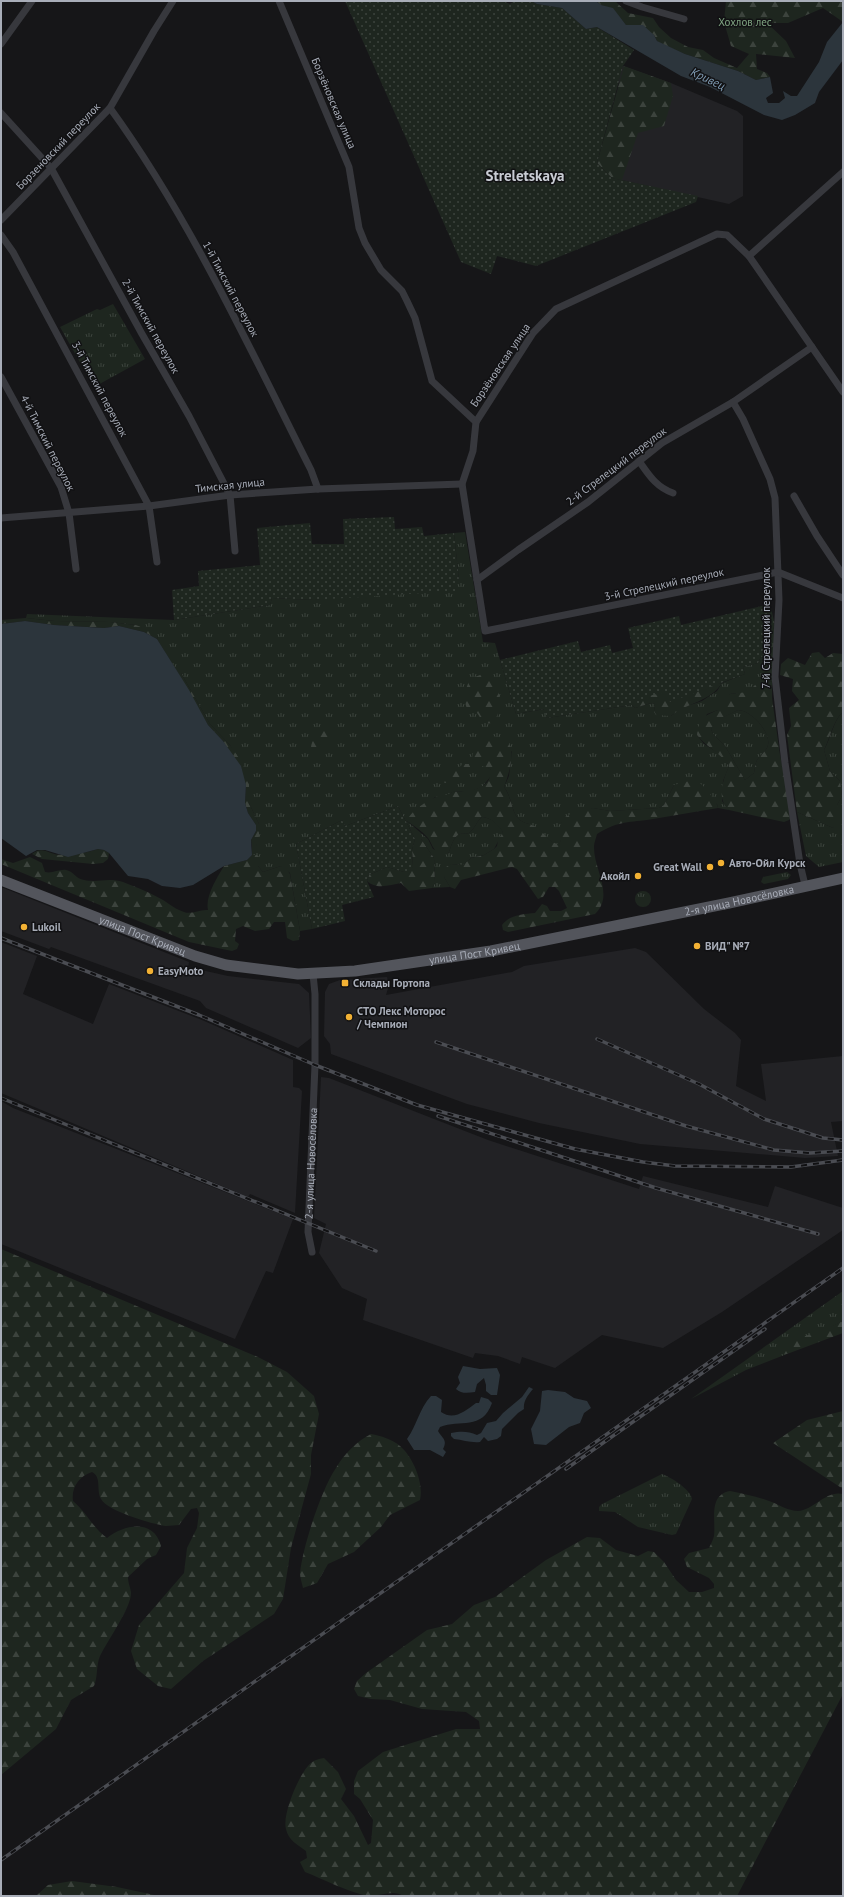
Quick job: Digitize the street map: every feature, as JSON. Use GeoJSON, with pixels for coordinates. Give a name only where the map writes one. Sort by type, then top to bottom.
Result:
{"type":"FeatureCollection","features":[{"type":"Feature","properties":{"kind":"main road","name":"2-я улица Новосёловка"},"geometry":{"type":"LineString","coordinates":[[634,922],[843,878]]}},
{"type":"Feature","properties":{"kind":"main road","name":"улица Пост Кривец"},"geometry":{"type":"LineString","coordinates":[[1,880],[195,956],[226,965],[312,974],[354,971],[423,962],[491,951],[634,922]]}},
{"type":"Feature","properties":{"kind":"street"},"geometry":{"type":"LineString","coordinates":[[1,44],[32,1]]}},
{"type":"Feature","properties":{"kind":"street","name":"Борзеновский переулок"},"geometry":{"type":"LineString","coordinates":[[1,220],[110,108],[173,1]]}},
{"type":"Feature","properties":{"kind":"street"},"geometry":{"type":"LineString","coordinates":[[626,1],[684,19]]}},
{"type":"Feature","properties":{"kind":"street","name":"Борзёновская улица"},"geometry":{"type":"LineString","coordinates":[[279,2],[349,167],[359,228],[365,243],[381,270],[402,291],[407,301],[415,318],[432,381],[476,422],[533,333],[556,309],[717,234],[727,234],[749,256],[843,392]]}},
{"type":"Feature","properties":{"kind":"street","name":"1-й Тимский переулок"},"geometry":{"type":"LineString","coordinates":[[110,108],[138,146],[185,227],[230,310],[308,463],[318,489]]}},
{"type":"Feature","properties":{"kind":"street","name":"2-й Тимский переулок"},"geometry":{"type":"LineString","coordinates":[[1,113],[51,168],[189,416],[230,495]]}},
{"type":"Feature","properties":{"kind":"street"},"geometry":{"type":"LineString","coordinates":[[749,256],[843,172]]}},
{"type":"Feature","properties":{"kind":"street","name":"3-й Тимский переулок"},"geometry":{"type":"LineString","coordinates":[[1,235],[13,252],[149,506],[157,562]]}},
{"type":"Feature","properties":{"kind":"street","name":"2-й Стрелецкий переулок"},"geometry":{"type":"LineString","coordinates":[[477,580],[588,502],[662,443],[733,402],[812,347]]}},
{"type":"Feature","properties":{"kind":"street","name":"4-й Тимский переулок"},"geometry":{"type":"LineString","coordinates":[[1,377],[61,487],[69,513],[76,568]]}},
{"type":"Feature","properties":{"kind":"street","name":"7-й Стрелецкий переулок"},"geometry":{"type":"LineString","coordinates":[[733,402],[743,419],[767,473],[776,498],[779,600],[775,677],[785,763],[800,864],[805,886]]}},
{"type":"Feature","properties":{"kind":"street"},"geometry":{"type":"LineString","coordinates":[[476,422],[473,451],[462,484],[477,580]]}},
{"type":"Feature","properties":{"kind":"street"},"geometry":{"type":"LineString","coordinates":[[639,461],[656,485],[673,493]]}},
{"type":"Feature","properties":{"kind":"street","name":"Тимская улица"},"geometry":{"type":"LineString","coordinates":[[1,518],[149,506],[230,495],[318,489],[462,484]]}},
{"type":"Feature","properties":{"kind":"street"},"geometry":{"type":"LineString","coordinates":[[230,495],[235,551]]}},
{"type":"Feature","properties":{"kind":"street"},"geometry":{"type":"LineString","coordinates":[[794,496],[817,536],[843,576]]}},
{"type":"Feature","properties":{"kind":"street"},"geometry":{"type":"LineString","coordinates":[[778,572],[843,598]]}},
{"type":"Feature","properties":{"kind":"street","name":"3-й Стрелецкий переулок"},"geometry":{"type":"LineString","coordinates":[[477,580],[485,631],[778,572]]}},
{"type":"Feature","properties":{"kind":"street","name":"2-я улица Новосёловка"},"geometry":{"type":"LineString","coordinates":[[312,974],[315,994],[314,1076],[308,1232],[312,1252]]}},
{"type":"Feature","properties":{"kind":"shaded area"},"geometry":{"type":"Polygon","coordinates":[[[620,65],[671,83],[737,111],[743,116],[743,196],[729,204],[612,178],[620,65]]]}},
{"type":"Feature","properties":{"kind":"shaded area"},"geometry":{"type":"Polygon","coordinates":[[[1,887],[189,962],[188,967],[228,976],[299,984],[309,993],[311,1038],[298,1048],[206,1008],[200,1001],[51,947],[49,949],[1,931],[1,887]]]}},
{"type":"Feature","properties":{"kind":"shaded area"},"geometry":{"type":"Polygon","coordinates":[[[1,942],[37,956],[23,994],[93,1024],[109,984],[202,1020],[293,1060],[293,1087],[299,1088],[302,1091],[295,1213],[250,1194],[248,1197],[1,1093],[1,942]]]}},
{"type":"Feature","properties":{"kind":"shaded area"},"geometry":{"type":"Polygon","coordinates":[[[635,948],[646,952],[704,1009],[735,1033],[741,1040],[736,1086],[766,1101],[761,1064],[843,1056],[843,1121],[831,1122],[838,1156],[805,1158],[640,1144],[539,1123],[467,1104],[331,1054],[330,1044],[324,1036],[325,992],[329,984],[340,980],[387,977],[389,985],[386,995],[512,972],[524,966],[635,948]]]}},
{"type":"Feature","properties":{"kind":"shaded area"},"geometry":{"type":"Polygon","coordinates":[[[321,1077],[329,1078],[488,1140],[639,1189],[643,1176],[768,1207],[775,1186],[843,1208],[843,1230],[722,1312],[663,1348],[602,1335],[555,1368],[522,1357],[520,1364],[498,1356],[475,1353],[473,1358],[363,1320],[367,1299],[342,1288],[319,1253],[326,1224],[314,1218],[321,1077]]]}},
{"type":"Feature","properties":{"kind":"shaded area"},"geometry":{"type":"Polygon","coordinates":[[[1,1101],[13,1108],[293,1219],[273,1273],[266,1271],[235,1339],[1,1244],[1,1101]]]}},
{"type":"Feature","properties":{"kind":"green space"},"geometry":{"type":"Polygon","coordinates":[[[345,1],[503,1],[510,4],[514,1],[531,1],[537,4],[562,8],[586,29],[597,27],[634,50],[623,66],[597,163],[612,178],[698,196],[696,202],[536,266],[497,256],[491,274],[461,262],[345,1]]]}},
{"type":"Feature","properties":{"kind":"green space","name":"Хохлов лес"},"geometry":{"type":"Polygon","coordinates":[[[596,1],[615,1],[628,13],[653,18],[659,27],[671,38],[688,47],[703,50],[714,58],[737,68],[749,54],[731,46],[724,22],[726,1],[843,1],[843,22],[823,8],[788,23],[767,23],[786,41],[795,58],[756,54],[757,69],[767,73],[770,77],[756,80],[738,71],[685,54],[662,44],[657,41],[654,35],[635,25],[626,25],[613,9],[601,5],[596,1]]]}},
{"type":"Feature","properties":{"kind":"green space"},"geometry":{"type":"Polygon","coordinates":[[[624,66],[671,83],[673,96],[664,126],[638,133],[622,180],[612,178],[597,163],[624,66]]]}},
{"type":"Feature","properties":{"kind":"green space"},"geometry":{"type":"Polygon","coordinates":[[[113,304],[145,359],[94,387],[60,327],[97,309],[100,310],[113,304]]]}},
{"type":"Feature","properties":{"kind":"green space"},"geometry":{"type":"Polygon","coordinates":[[[394,517],[395,529],[422,527],[424,536],[454,533],[459,580],[455,591],[314,600],[272,598],[270,605],[174,620],[172,590],[199,586],[198,571],[260,565],[257,528],[310,523],[312,544],[344,544],[343,519],[394,517]]]}},
{"type":"Feature","properties":{"kind":"green space"},"geometry":{"type":"Polygon","coordinates":[[[465,532],[483,642],[495,643],[516,714],[545,709],[547,718],[632,705],[635,708],[651,703],[655,704],[654,712],[671,716],[681,708],[702,701],[717,691],[722,683],[745,674],[743,667],[758,663],[775,625],[772,682],[760,682],[754,689],[747,693],[730,694],[718,710],[707,714],[697,735],[704,744],[723,756],[729,766],[723,781],[722,801],[729,810],[718,808],[717,804],[674,785],[664,805],[659,808],[610,811],[593,808],[561,823],[561,840],[559,845],[550,840],[537,828],[521,821],[516,816],[504,787],[509,776],[512,751],[487,767],[491,770],[491,776],[482,787],[471,791],[452,792],[448,796],[435,797],[407,821],[428,839],[433,849],[448,854],[452,842],[456,837],[460,834],[470,833],[482,817],[494,822],[503,832],[494,849],[484,855],[471,858],[463,865],[451,864],[444,877],[450,887],[432,888],[435,883],[434,858],[421,839],[415,839],[398,806],[345,826],[342,820],[296,844],[312,929],[300,931],[290,873],[281,866],[263,872],[258,866],[257,855],[252,855],[252,847],[256,846],[259,824],[249,803],[249,783],[230,745],[210,724],[181,673],[178,673],[157,639],[158,636],[136,625],[110,622],[55,621],[26,618],[27,614],[174,620],[270,605],[272,598],[314,600],[459,580],[454,533],[465,532]]]}},
{"type":"Feature","properties":{"kind":"green space"},"geometry":{"type":"Polygon","coordinates":[[[770,604],[775,625],[758,663],[743,667],[745,674],[670,702],[666,692],[648,696],[640,703],[632,705],[547,718],[544,709],[516,714],[500,660],[578,641],[581,652],[610,645],[612,653],[633,648],[628,628],[679,616],[681,625],[770,604]]]}},
{"type":"Feature","properties":{"kind":"green space"},"geometry":{"type":"Polygon","coordinates":[[[26,618],[55,621],[110,622],[136,625],[156,633],[158,636],[157,639],[144,632],[119,626],[104,628],[54,625],[25,621],[1,624],[1,620],[26,618]]]}},
{"type":"Feature","properties":{"kind":"green space"},"geometry":{"type":"Polygon","coordinates":[[[819,652],[825,658],[833,653],[843,654],[843,712],[837,719],[824,750],[830,771],[840,781],[842,796],[837,805],[839,817],[833,828],[797,812],[787,735],[791,726],[789,708],[799,700],[792,691],[793,679],[780,675],[781,664],[788,658],[805,665],[812,653],[819,652]]]}},
{"type":"Feature","properties":{"kind":"green space"},"geometry":{"type":"Polygon","coordinates":[[[178,673],[181,673],[210,724],[230,745],[243,764],[249,783],[249,803],[259,824],[259,836],[256,847],[252,847],[251,840],[256,831],[256,825],[248,813],[245,803],[246,785],[223,741],[208,725],[178,673]]]}},
{"type":"Feature","properties":{"kind":"green space"},"geometry":{"type":"Polygon","coordinates":[[[485,673],[490,674],[498,689],[500,698],[496,718],[490,723],[484,722],[475,711],[467,709],[465,701],[466,690],[470,679],[485,673]]]}},
{"type":"Feature","properties":{"kind":"green space"},"geometry":{"type":"Polygon","coordinates":[[[765,680],[772,682],[772,698],[780,755],[792,815],[789,820],[784,822],[729,810],[723,800],[722,789],[729,766],[697,735],[699,725],[705,716],[718,710],[719,700],[730,694],[748,692],[759,681],[765,680]],[[738,710],[718,720],[711,729],[713,734],[725,746],[745,780],[754,773],[756,762],[766,749],[768,740],[759,723],[743,711],[738,710]]]}},
{"type":"Feature","properties":{"kind":"green space"},"geometry":{"type":"Polygon","coordinates":[[[722,683],[705,698],[671,716],[656,715],[654,712],[655,704],[651,703],[635,708],[632,705],[635,694],[722,683]]]}},
{"type":"Feature","properties":{"kind":"green space"},"geometry":{"type":"Polygon","coordinates":[[[738,710],[749,714],[759,723],[768,740],[766,749],[756,762],[754,773],[745,780],[725,746],[713,734],[711,729],[717,720],[738,710]]]}},
{"type":"Feature","properties":{"kind":"green space"},"geometry":{"type":"Polygon","coordinates":[[[843,712],[843,862],[819,867],[806,856],[797,812],[833,828],[837,805],[842,796],[840,781],[830,771],[824,750],[837,719],[843,712]]]}},
{"type":"Feature","properties":{"kind":"green space"},"geometry":{"type":"Polygon","coordinates":[[[324,730],[330,731],[334,735],[327,745],[317,749],[311,747],[313,736],[324,730]]]}},
{"type":"Feature","properties":{"kind":"green space"},"geometry":{"type":"Polygon","coordinates":[[[489,735],[505,740],[510,745],[512,756],[511,763],[504,787],[516,816],[521,821],[538,828],[550,841],[556,844],[559,844],[561,840],[561,823],[565,817],[575,812],[593,808],[610,811],[659,808],[664,805],[674,785],[686,781],[698,782],[706,788],[717,804],[718,808],[618,824],[597,834],[594,845],[602,882],[603,899],[601,907],[595,914],[508,932],[503,930],[502,925],[508,919],[535,913],[542,904],[547,906],[550,911],[561,911],[567,908],[559,891],[555,887],[549,887],[543,897],[538,899],[517,869],[512,867],[461,880],[455,889],[450,887],[444,877],[446,867],[451,864],[463,865],[471,858],[484,855],[494,849],[497,846],[498,840],[503,832],[494,822],[482,817],[470,833],[458,835],[454,840],[448,854],[442,855],[434,849],[426,835],[407,821],[414,811],[434,798],[452,792],[471,790],[483,786],[487,782],[490,777],[491,770],[472,761],[473,752],[476,745],[489,735]]]}},
{"type":"Feature","properties":{"kind":"green space"},"geometry":{"type":"Polygon","coordinates":[[[463,764],[469,764],[471,769],[463,777],[449,783],[445,783],[441,780],[443,774],[455,771],[463,764]]]}},
{"type":"Feature","properties":{"kind":"green space"},"geometry":{"type":"Polygon","coordinates":[[[398,806],[415,839],[412,850],[413,867],[410,871],[404,872],[387,867],[369,875],[367,881],[374,897],[342,905],[345,921],[312,929],[296,844],[342,820],[345,826],[398,806]]]}},
{"type":"Feature","properties":{"kind":"green space"},"geometry":{"type":"Polygon","coordinates":[[[415,839],[421,839],[434,858],[435,883],[432,888],[409,891],[401,883],[388,886],[379,886],[371,884],[367,881],[369,875],[387,867],[404,872],[413,867],[412,850],[415,839]]]}},
{"type":"Feature","properties":{"kind":"green space"},"geometry":{"type":"Polygon","coordinates":[[[98,849],[109,853],[108,859],[103,863],[93,864],[42,859],[32,854],[36,851],[43,850],[57,855],[70,855],[98,849]]]}},
{"type":"Feature","properties":{"kind":"green space"},"geometry":{"type":"Polygon","coordinates":[[[252,855],[257,855],[260,858],[258,866],[263,872],[281,866],[285,867],[290,874],[300,931],[299,940],[293,941],[287,938],[285,922],[274,922],[269,929],[255,931],[243,926],[236,929],[235,941],[239,944],[237,949],[232,951],[189,942],[1,864],[1,859],[13,863],[30,857],[42,863],[45,872],[66,870],[84,880],[113,880],[123,882],[154,895],[179,910],[190,913],[208,910],[208,899],[210,893],[224,866],[247,860],[252,855]]]}},
{"type":"Feature","properties":{"kind":"green space"},"geometry":{"type":"Polygon","coordinates":[[[787,872],[791,875],[788,879],[764,884],[761,882],[763,877],[787,872]]]}},
{"type":"Feature","properties":{"kind":"green space"},"geometry":{"type":"Polygon","coordinates":[[[640,891],[646,891],[651,896],[649,905],[646,907],[640,907],[635,902],[635,896],[640,891]]]}},
{"type":"Feature","properties":{"kind":"green space"},"geometry":{"type":"Polygon","coordinates":[[[1,1249],[258,1357],[287,1372],[314,1396],[319,1414],[311,1455],[311,1474],[291,1548],[283,1599],[274,1614],[203,1661],[171,1689],[158,1686],[137,1669],[131,1651],[139,1625],[184,1573],[187,1548],[197,1528],[199,1513],[197,1508],[191,1509],[179,1525],[166,1526],[141,1520],[105,1504],[101,1499],[98,1480],[95,1474],[92,1472],[83,1476],[77,1483],[73,1492],[73,1501],[102,1534],[107,1538],[114,1533],[130,1527],[146,1528],[152,1531],[157,1537],[161,1546],[156,1555],[147,1559],[128,1577],[131,1592],[128,1606],[100,1656],[94,1686],[71,1700],[56,1729],[1,1775],[1,1249]]]}},
{"type":"Feature","properties":{"kind":"green space"},"geometry":{"type":"Polygon","coordinates":[[[843,1291],[843,1321],[777,1354],[787,1354],[746,1370],[691,1399],[843,1291]]]}},
{"type":"Feature","properties":{"kind":"green space"},"geometry":{"type":"Polygon","coordinates":[[[843,1321],[843,1333],[787,1354],[776,1354],[787,1342],[823,1330],[843,1321]]]}},
{"type":"Feature","properties":{"kind":"green space"},"geometry":{"type":"Polygon","coordinates":[[[843,1411],[843,1489],[773,1443],[807,1420],[843,1411]]]}},
{"type":"Feature","properties":{"kind":"green space"},"geometry":{"type":"Polygon","coordinates":[[[371,1434],[394,1441],[405,1451],[413,1463],[419,1478],[421,1493],[420,1500],[390,1515],[381,1527],[354,1552],[328,1564],[317,1583],[303,1588],[300,1573],[305,1548],[324,1490],[339,1463],[351,1448],[371,1434]]]}},
{"type":"Feature","properties":{"kind":"green space"},"geometry":{"type":"Polygon","coordinates":[[[662,1474],[684,1488],[691,1495],[692,1499],[676,1534],[672,1535],[638,1527],[615,1512],[599,1511],[599,1507],[602,1504],[662,1474]]]}},
{"type":"Feature","properties":{"kind":"green space"},"geometry":{"type":"Polygon","coordinates":[[[730,1491],[772,1502],[794,1511],[804,1510],[831,1495],[843,1494],[843,1694],[737,1896],[403,1896],[391,1893],[367,1896],[343,1888],[305,1872],[300,1862],[307,1858],[306,1851],[289,1836],[285,1823],[292,1796],[304,1771],[311,1763],[324,1758],[338,1772],[346,1789],[341,1799],[354,1816],[368,1845],[371,1843],[373,1820],[360,1799],[354,1794],[354,1781],[358,1771],[383,1752],[456,1729],[480,1729],[479,1721],[466,1712],[422,1709],[390,1700],[371,1699],[358,1696],[354,1689],[357,1681],[427,1630],[452,1624],[474,1605],[495,1597],[546,1560],[587,1537],[600,1538],[616,1550],[638,1556],[648,1551],[654,1552],[664,1562],[676,1580],[689,1592],[702,1592],[714,1588],[714,1584],[709,1578],[687,1567],[684,1559],[689,1553],[709,1548],[714,1536],[714,1509],[718,1497],[723,1493],[730,1491]]]}},
{"type":"Feature","properties":{"kind":"green space"},"geometry":{"type":"Polygon","coordinates":[[[72,1881],[117,1887],[159,1896],[36,1896],[48,1885],[72,1881]]]}},
{"type":"Feature","properties":{"kind":"water","name":"Кривец"},"geometry":{"type":"Polygon","coordinates":[[[531,1],[596,1],[601,5],[613,8],[626,25],[643,25],[654,35],[657,41],[685,54],[738,71],[756,80],[770,77],[773,93],[766,98],[768,103],[779,103],[785,98],[783,91],[791,96],[797,96],[819,62],[827,42],[843,22],[843,60],[819,92],[815,103],[795,115],[782,120],[764,115],[710,87],[681,76],[597,27],[586,29],[562,8],[537,4],[531,1]]]}},
{"type":"Feature","properties":{"kind":"water"},"geometry":{"type":"Polygon","coordinates":[[[25,621],[54,625],[104,628],[119,626],[144,632],[157,639],[189,690],[208,725],[223,741],[241,766],[246,785],[245,803],[248,813],[256,825],[256,831],[251,840],[252,855],[247,860],[224,866],[193,885],[180,888],[162,886],[148,879],[128,876],[109,853],[104,850],[98,849],[68,857],[45,850],[37,850],[26,856],[1,838],[1,624],[25,621]]]}},
{"type":"Feature","properties":{"kind":"water"},"geometry":{"type":"Polygon","coordinates":[[[463,1366],[480,1369],[497,1368],[500,1375],[497,1395],[491,1395],[486,1391],[484,1378],[477,1384],[475,1392],[467,1393],[458,1391],[456,1389],[460,1383],[458,1377],[463,1366]]]}},
{"type":"Feature","properties":{"kind":"water"},"geometry":{"type":"Polygon","coordinates":[[[529,1387],[533,1389],[525,1401],[524,1409],[502,1429],[501,1436],[497,1439],[488,1441],[484,1437],[480,1442],[473,1442],[454,1439],[451,1436],[451,1433],[458,1432],[467,1432],[477,1435],[481,1433],[487,1423],[496,1421],[522,1397],[529,1387]]]}},
{"type":"Feature","properties":{"kind":"water"},"geometry":{"type":"Polygon","coordinates":[[[548,1390],[565,1392],[574,1398],[587,1401],[591,1408],[584,1413],[580,1423],[569,1427],[546,1445],[534,1444],[531,1429],[540,1411],[542,1391],[548,1390]]]}},
{"type":"Feature","properties":{"kind":"water"},"geometry":{"type":"Polygon","coordinates":[[[431,1396],[436,1396],[442,1400],[441,1412],[450,1416],[459,1414],[476,1403],[479,1403],[481,1397],[488,1399],[492,1403],[488,1412],[476,1421],[440,1427],[438,1431],[445,1441],[443,1449],[446,1452],[443,1457],[430,1450],[414,1450],[407,1439],[424,1406],[431,1396]]]}},
{"type":"Feature","properties":{"kind":"railway"},"geometry":{"type":"LineString","coordinates":[[1,938],[199,1015],[315,1065],[417,1105],[575,1149],[643,1162],[675,1166],[791,1167],[843,1160]]}},
{"type":"Feature","properties":{"kind":"railway"},"geometry":{"type":"LineString","coordinates":[[597,1039],[699,1084],[764,1119],[823,1138],[843,1140]]}},
{"type":"Feature","properties":{"kind":"railway"},"geometry":{"type":"LineString","coordinates":[[436,1042],[686,1126],[774,1150],[810,1153],[843,1151]]}},
{"type":"Feature","properties":{"kind":"railway"},"geometry":{"type":"LineString","coordinates":[[1,1098],[376,1251]]}},
{"type":"Feature","properties":{"kind":"railway"},"geometry":{"type":"LineString","coordinates":[[438,1116],[656,1188],[818,1234]]}},
{"type":"Feature","properties":{"kind":"railway"},"geometry":{"type":"LineString","coordinates":[[1,1860],[843,1268]]}},
{"type":"Feature","properties":{"kind":"railway"},"geometry":{"type":"LineString","coordinates":[[566,1469],[765,1329]]}},
{"type":"Feature","properties":{"kind":"place","name":"Авто-Ойл Курск"},"geometry":{"type":"Point","coordinates":[721,863]}},
{"type":"Feature","properties":{"kind":"place","name":"Great Wall"},"geometry":{"type":"Point","coordinates":[710,867]}},
{"type":"Feature","properties":{"kind":"place","name":"Акойл"},"geometry":{"type":"Point","coordinates":[638,876]}},
{"type":"Feature","properties":{"kind":"place","name":"Lukoil"},"geometry":{"type":"Point","coordinates":[24,927]}},
{"type":"Feature","properties":{"kind":"place","name":"ВИД\" №7"},"geometry":{"type":"Point","coordinates":[697,946]}},
{"type":"Feature","properties":{"kind":"place","name":"EasyMoto"},"geometry":{"type":"Point","coordinates":[150,971]}},
{"type":"Feature","properties":{"kind":"place","name":"Склады Гортопа"},"geometry":{"type":"Point","coordinates":[345,983]}},
{"type":"Feature","properties":{"kind":"place","name":"СТО Лекс Моторос / Чемпион"},"geometry":{"type":"Point","coordinates":[349,1017]}},
{"type":"Feature","properties":{"kind":"district","name":"Streletskaya"},"geometry":{"type":"Point","coordinates":[525,176]}}]}
